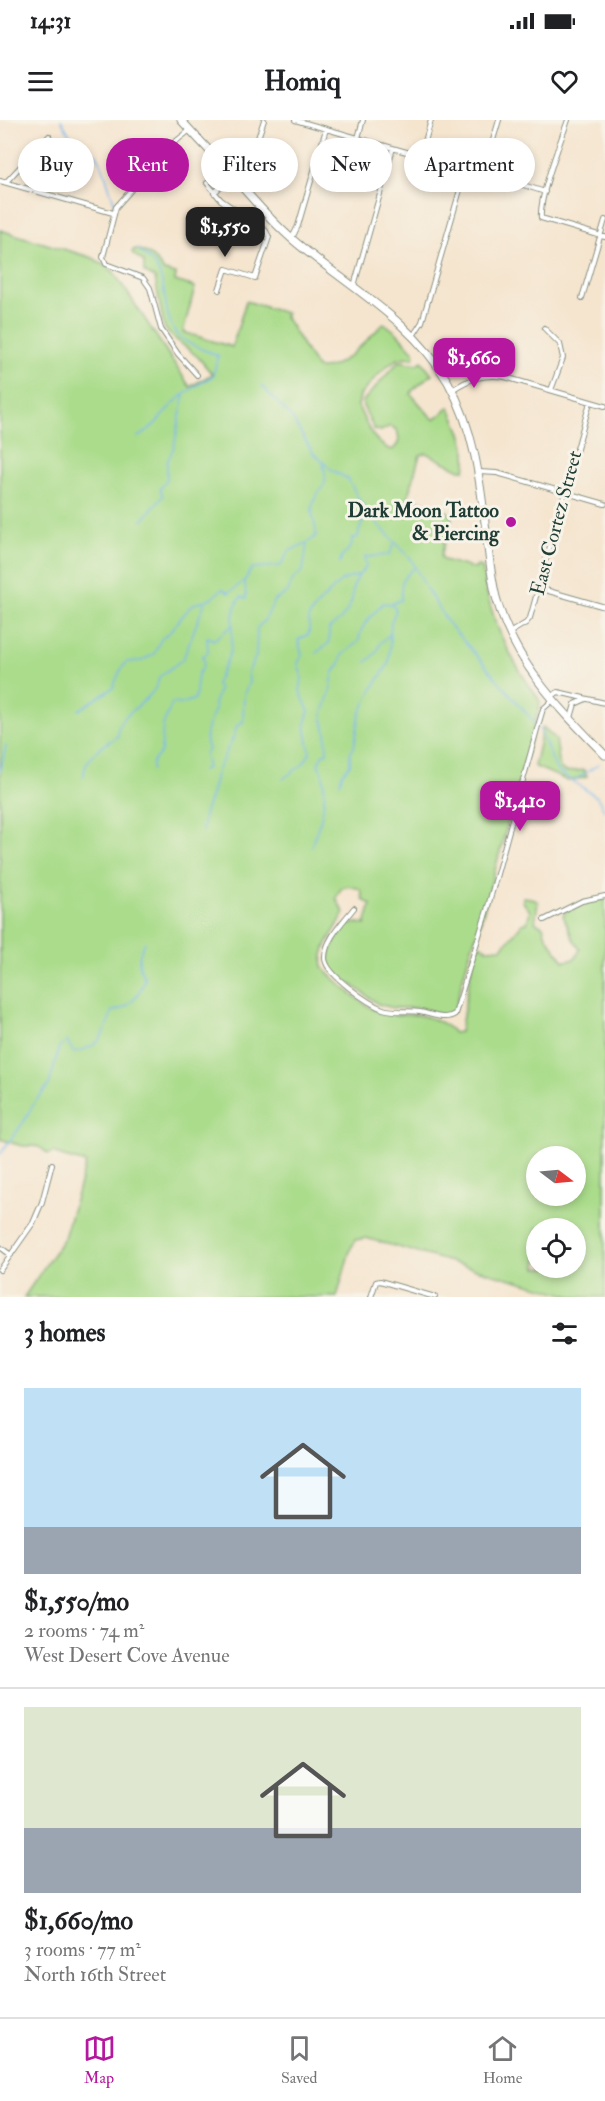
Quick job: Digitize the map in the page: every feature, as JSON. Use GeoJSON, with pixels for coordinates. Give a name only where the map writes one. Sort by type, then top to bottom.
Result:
{"type":"FeatureCollection","features":[{"type":"Feature","properties":{"kind":"main road"},"geometry":{"type":"LineString","coordinates":[[181,120],[201,142]]}},
{"type":"Feature","properties":{"kind":"main road"},"geometry":{"type":"LineString","coordinates":[[247,192],[292,239],[413,336],[438,367],[452,390],[470,431],[479,472],[492,579],[500,611],[509,633],[522,659],[551,699],[605,755]]}},
{"type":"Feature","properties":{"kind":"street"},"geometry":{"type":"LineString","coordinates":[[258,138],[264,120]]}},
{"type":"Feature","properties":{"kind":"street"},"geometry":{"type":"LineString","coordinates":[[295,120],[358,138],[363,120]]}},
{"type":"Feature","properties":{"kind":"street"},"geometry":{"type":"LineString","coordinates":[[426,138],[431,120]]}},
{"type":"Feature","properties":{"kind":"street"},"geometry":{"type":"LineString","coordinates":[[494,138],[499,120]]}},
{"type":"Feature","properties":{"kind":"street"},"geometry":{"type":"LineString","coordinates":[[568,120],[545,192],[540,211],[541,218],[603,236]]}},
{"type":"Feature","properties":{"kind":"street"},"geometry":{"type":"LineString","coordinates":[[292,239],[298,226],[326,129]]}},
{"type":"Feature","properties":{"kind":"street"},"geometry":{"type":"LineString","coordinates":[[190,130],[171,145],[116,207],[104,261],[106,264],[143,278],[150,288],[161,328],[178,354],[197,375]]}},
{"type":"Feature","properties":{"kind":"street"},"geometry":{"type":"LineString","coordinates":[[6,182],[49,136]]}},
{"type":"Feature","properties":{"kind":"street"},"geometry":{"type":"LineString","coordinates":[[354,288],[393,148],[404,151]]}},
{"type":"Feature","properties":{"kind":"street"},"geometry":{"type":"LineString","coordinates":[[0,181],[113,213]]}},
{"type":"Feature","properties":{"kind":"street"},"geometry":{"type":"LineString","coordinates":[[535,189],[545,192]]}},
{"type":"Feature","properties":{"kind":"street"},"geometry":{"type":"LineString","coordinates":[[413,336],[422,322],[459,192]]}},
{"type":"Feature","properties":{"kind":"street"},"geometry":{"type":"LineString","coordinates":[[214,193],[221,201],[268,234],[269,241],[255,278],[226,269],[219,290]]}},
{"type":"Feature","properties":{"kind":"street"},"geometry":{"type":"LineString","coordinates":[[582,298],[603,236],[605,220]]}},
{"type":"Feature","properties":{"kind":"street"},"geometry":{"type":"LineString","coordinates":[[544,328],[560,344],[563,358],[551,390]]}},
{"type":"Feature","properties":{"kind":"street"},"geometry":{"type":"LineString","coordinates":[[452,390],[472,379],[490,375],[505,376],[605,406]]}},
{"type":"Feature","properties":{"kind":"street","name":"East Cortez Street"},"geometry":{"type":"LineString","coordinates":[[509,633],[528,621],[590,402]]}},
{"type":"Feature","properties":{"kind":"street"},"geometry":{"type":"LineString","coordinates":[[479,472],[497,473],[605,504]]}},
{"type":"Feature","properties":{"kind":"street"},"geometry":{"type":"LineString","coordinates":[[538,588],[605,607]]}},
{"type":"Feature","properties":{"kind":"street"},"geometry":{"type":"LineString","coordinates":[[354,908],[326,947],[327,966],[335,975],[354,991],[382,1008],[445,1017],[455,1014],[487,910],[543,709],[558,693],[605,703]]}},
{"type":"Feature","properties":{"kind":"street"},"geometry":{"type":"LineString","coordinates":[[571,720],[575,704],[585,699]]}},
{"type":"Feature","properties":{"kind":"street"},"geometry":{"type":"LineString","coordinates":[[544,920],[582,901],[605,896]]}},
{"type":"Feature","properties":{"kind":"street"},"geometry":{"type":"LineString","coordinates":[[0,1270],[33,1223],[42,1202],[52,1164]]}},
{"type":"Feature","properties":{"kind":"street"},"geometry":{"type":"LineString","coordinates":[[0,1247],[11,1255]]}},
{"type":"Feature","properties":{"kind":"street"},"geometry":{"type":"LineString","coordinates":[[371,1297],[376,1282],[435,1297]]}},
{"type":"Feature","properties":{"kind":"green space"},"geometry":{"type":"Polygon","coordinates":[[[0,230],[93,258],[113,271],[190,387],[212,374],[198,357],[169,334],[164,327],[155,278],[144,272],[144,262],[133,254],[132,251],[135,249],[152,256],[164,271],[176,274],[175,281],[195,287],[183,332],[232,347],[246,301],[286,313],[284,315],[317,368],[335,365],[354,353],[384,323],[397,333],[415,353],[413,358],[405,357],[390,363],[360,395],[358,406],[375,438],[392,450],[399,441],[397,430],[390,426],[381,431],[374,429],[363,406],[363,401],[399,361],[418,364],[422,361],[432,374],[411,394],[432,418],[435,419],[449,407],[465,446],[465,470],[460,470],[426,453],[420,455],[408,495],[448,512],[452,517],[441,556],[444,560],[475,569],[477,566],[482,567],[485,586],[501,636],[517,667],[538,698],[539,708],[481,921],[455,1008],[451,1014],[442,1015],[420,1008],[393,1008],[378,1004],[331,969],[330,951],[346,925],[358,923],[365,925],[371,904],[363,900],[361,890],[357,888],[349,886],[340,890],[338,894],[336,899],[344,912],[326,945],[322,960],[323,968],[357,998],[379,1012],[389,1015],[426,1017],[442,1023],[454,1033],[460,1032],[474,955],[480,944],[487,949],[502,948],[522,924],[527,923],[530,911],[523,902],[523,897],[532,898],[538,902],[535,922],[543,926],[546,936],[564,961],[578,955],[580,949],[563,915],[571,907],[605,899],[605,1297],[575,1297],[366,1238],[355,1240],[350,1250],[337,1297],[24,1297],[64,1238],[86,1163],[54,1152],[48,1154],[38,1147],[19,1145],[0,1139],[0,230]]]}},
{"type":"Feature","properties":{"kind":"green space"},"geometry":{"type":"Polygon","coordinates":[[[543,727],[556,739],[560,768],[566,772],[584,770],[587,777],[568,781],[534,766],[543,727]]]}},
{"type":"Feature","properties":{"kind":"waterway"},"geometry":{"type":"LineString","coordinates":[[61,120],[72,139],[97,155],[115,205]]}},
{"type":"Feature","properties":{"kind":"waterway"},"geometry":{"type":"LineString","coordinates":[[138,249],[155,265],[159,273],[168,316],[175,332],[189,343],[219,356]]}},
{"type":"Feature","properties":{"kind":"waterway"},"geometry":{"type":"LineString","coordinates":[[138,437],[154,425],[182,396],[213,376],[216,355]]}},
{"type":"Feature","properties":{"kind":"waterway"},"geometry":{"type":"LineString","coordinates":[[262,386],[291,417],[313,453],[332,470],[348,479],[360,501],[376,522],[411,559],[448,623],[536,724]]}},
{"type":"Feature","properties":{"kind":"waterway"},"geometry":{"type":"LineString","coordinates":[[142,521],[163,496],[160,489],[167,479],[167,462],[174,447],[184,396]]}},
{"type":"Feature","properties":{"kind":"waterway"},"geometry":{"type":"LineString","coordinates":[[79,710],[113,688],[126,662],[141,661],[154,654],[161,639],[170,632],[192,605],[212,598],[222,589],[229,593],[245,580],[252,568],[280,566],[289,551],[309,542],[316,536],[312,508],[324,484],[323,464]]}},
{"type":"Feature","properties":{"kind":"waterway"},"geometry":{"type":"LineString","coordinates":[[340,563],[341,558],[352,545],[352,539],[358,537],[367,511]]}},
{"type":"Feature","properties":{"kind":"waterway"},"geometry":{"type":"LineString","coordinates":[[202,832],[204,815],[217,771],[237,725],[243,722],[244,694],[249,683],[248,672],[256,656],[257,628],[265,620],[274,601],[288,592],[293,579],[303,571],[307,544]]}},
{"type":"Feature","properties":{"kind":"waterway"},"geometry":{"type":"LineString","coordinates":[[283,779],[303,764],[310,753],[306,727],[309,712],[300,691],[302,678],[298,663],[302,655],[298,640],[309,634],[309,616],[341,581],[359,575],[366,567],[365,557],[389,555],[394,544]]}},
{"type":"Feature","properties":{"kind":"waterway"},"geometry":{"type":"LineString","coordinates":[[312,846],[324,801],[324,782],[318,764],[322,755],[327,752],[322,715],[333,674],[342,655],[359,641],[364,624],[383,603],[391,604],[401,600],[402,582],[415,567]]}},
{"type":"Feature","properties":{"kind":"waterway"},"geometry":{"type":"LineString","coordinates":[[316,653],[329,643],[329,629],[347,611],[352,600],[353,587],[359,575]]}},
{"type":"Feature","properties":{"kind":"waterway"},"geometry":{"type":"LineString","coordinates":[[202,770],[207,768],[205,755],[208,749],[205,739],[215,709],[214,704],[219,689],[216,684],[230,653],[234,609],[241,597],[246,599],[245,581]]}},
{"type":"Feature","properties":{"kind":"waterway"},"geometry":{"type":"LineString","coordinates":[[84,776],[90,757],[118,736],[118,728],[122,721],[151,694],[159,677],[183,659],[205,602]]}},
{"type":"Feature","properties":{"kind":"waterway"},"geometry":{"type":"LineString","coordinates":[[340,783],[342,774],[350,765],[350,753],[354,747],[360,714],[389,663],[391,622],[396,610],[392,605]]}},
{"type":"Feature","properties":{"kind":"waterway"},"geometry":{"type":"LineString","coordinates":[[152,770],[152,763],[161,752],[163,725],[172,703],[181,704],[195,699],[198,674],[203,667],[202,657],[208,652],[207,637],[214,640],[233,625]]}},
{"type":"Feature","properties":{"kind":"waterway"},"geometry":{"type":"LineString","coordinates":[[366,662],[390,634]]}},
{"type":"Feature","properties":{"kind":"waterway"},"geometry":{"type":"LineString","coordinates":[[539,728],[557,771],[597,797],[605,811]]}},
{"type":"Feature","properties":{"kind":"waterway"},"geometry":{"type":"LineString","coordinates":[[0,772],[6,746]]}},
{"type":"Feature","properties":{"kind":"waterway"},"geometry":{"type":"LineString","coordinates":[[575,780],[599,764]]}},
{"type":"Feature","properties":{"kind":"waterway"},"geometry":{"type":"LineString","coordinates":[[0,1154],[23,1123],[34,1103],[49,1085],[59,1047],[67,1041],[73,1052],[96,1044],[104,1033],[112,1011],[129,1004],[137,995],[145,978],[139,960],[145,942]]}},
{"type":"Feature","properties":{"kind":"place","name":"Dark Moon Tattoo & Piercing"},"geometry":{"type":"Point","coordinates":[511,522]}}]}
